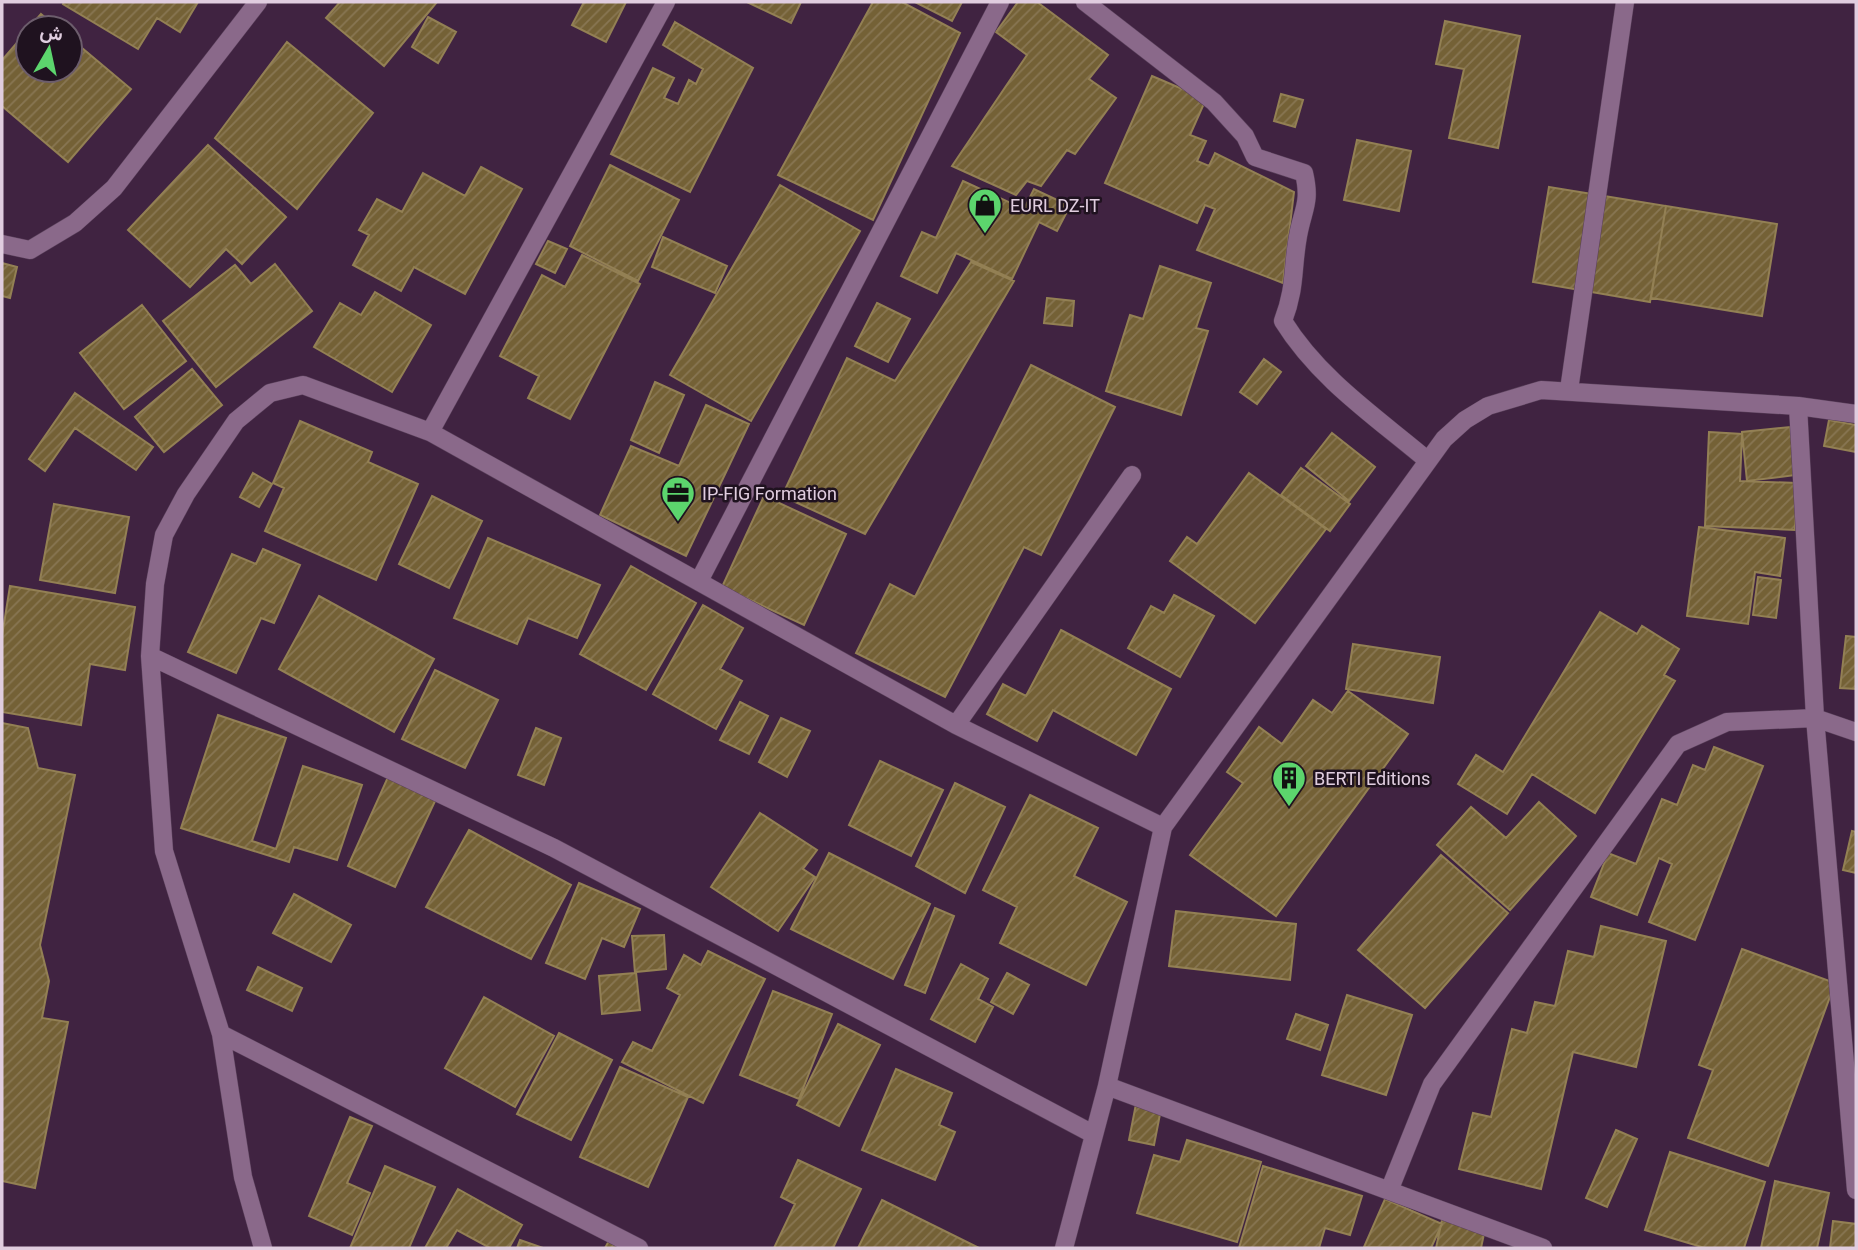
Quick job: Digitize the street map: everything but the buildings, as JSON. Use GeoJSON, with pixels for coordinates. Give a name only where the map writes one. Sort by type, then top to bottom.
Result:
{"type":"FeatureCollection","features":[{"type":"Feature","properties":{"kind":"street"},"geometry":{"type":"LineString","coordinates":[[2,244],[30,250],[75,223],[114,188],[258,2]]}},
{"type":"Feature","properties":{"kind":"street"},"geometry":{"type":"LineString","coordinates":[[430,432],[666,2]]}},
{"type":"Feature","properties":{"kind":"street"},"geometry":{"type":"LineString","coordinates":[[699,581],[1000,2]]}},
{"type":"Feature","properties":{"kind":"street"},"geometry":{"type":"LineString","coordinates":[[1085,2],[1213,102],[1245,136],[1255,157],[1304,173],[1309,196],[1298,236],[1294,293],[1283,321],[1300,349],[1322,372],[1427,460]]}},
{"type":"Feature","properties":{"kind":"street"},"geometry":{"type":"LineString","coordinates":[[1569,390],[1625,2]]}},
{"type":"Feature","properties":{"kind":"street"},"geometry":{"type":"LineString","coordinates":[[263,1248],[243,1177],[221,1034],[164,851],[150,656],[155,584],[164,535],[186,494],[236,421],[270,393],[303,386],[430,432],[957,725],[1163,827]]}},
{"type":"Feature","properties":{"kind":"street"},"geometry":{"type":"LineString","coordinates":[[1063,1248],[1107,1086],[1163,827],[1427,460],[1465,420],[1488,406],[1523,394],[1569,390],[1798,406],[1856,414]]}},
{"type":"Feature","properties":{"kind":"street"},"geometry":{"type":"LineString","coordinates":[[1798,406],[1815,718],[1856,1190]]}},
{"type":"Feature","properties":{"kind":"street"},"geometry":{"type":"LineString","coordinates":[[957,725],[1132,475]]}},
{"type":"Feature","properties":{"kind":"street"},"geometry":{"type":"LineString","coordinates":[[150,656],[554,848],[1093,1134]]}},
{"type":"Feature","properties":{"kind":"street"},"geometry":{"type":"LineString","coordinates":[[1389,1191],[1432,1084],[1678,744],[1727,722],[1815,718],[1856,732]]}},
{"type":"Feature","properties":{"kind":"street"},"geometry":{"type":"LineString","coordinates":[[221,1034],[639,1248]]}},
{"type":"Feature","properties":{"kind":"street"},"geometry":{"type":"LineString","coordinates":[[1107,1086],[1543,1248]]}},
{"type":"Feature","properties":{"kind":"place","name":"EURL DZ-IT"},"geometry":{"type":"Point","coordinates":[985,235]}},
{"type":"Feature","properties":{"kind":"place","name":"IP-FIG Formation"},"geometry":{"type":"Point","coordinates":[678,523]}},
{"type":"Feature","properties":{"kind":"place","name":"BERTI Editions"},"geometry":{"type":"Point","coordinates":[1289,808]}}]}
